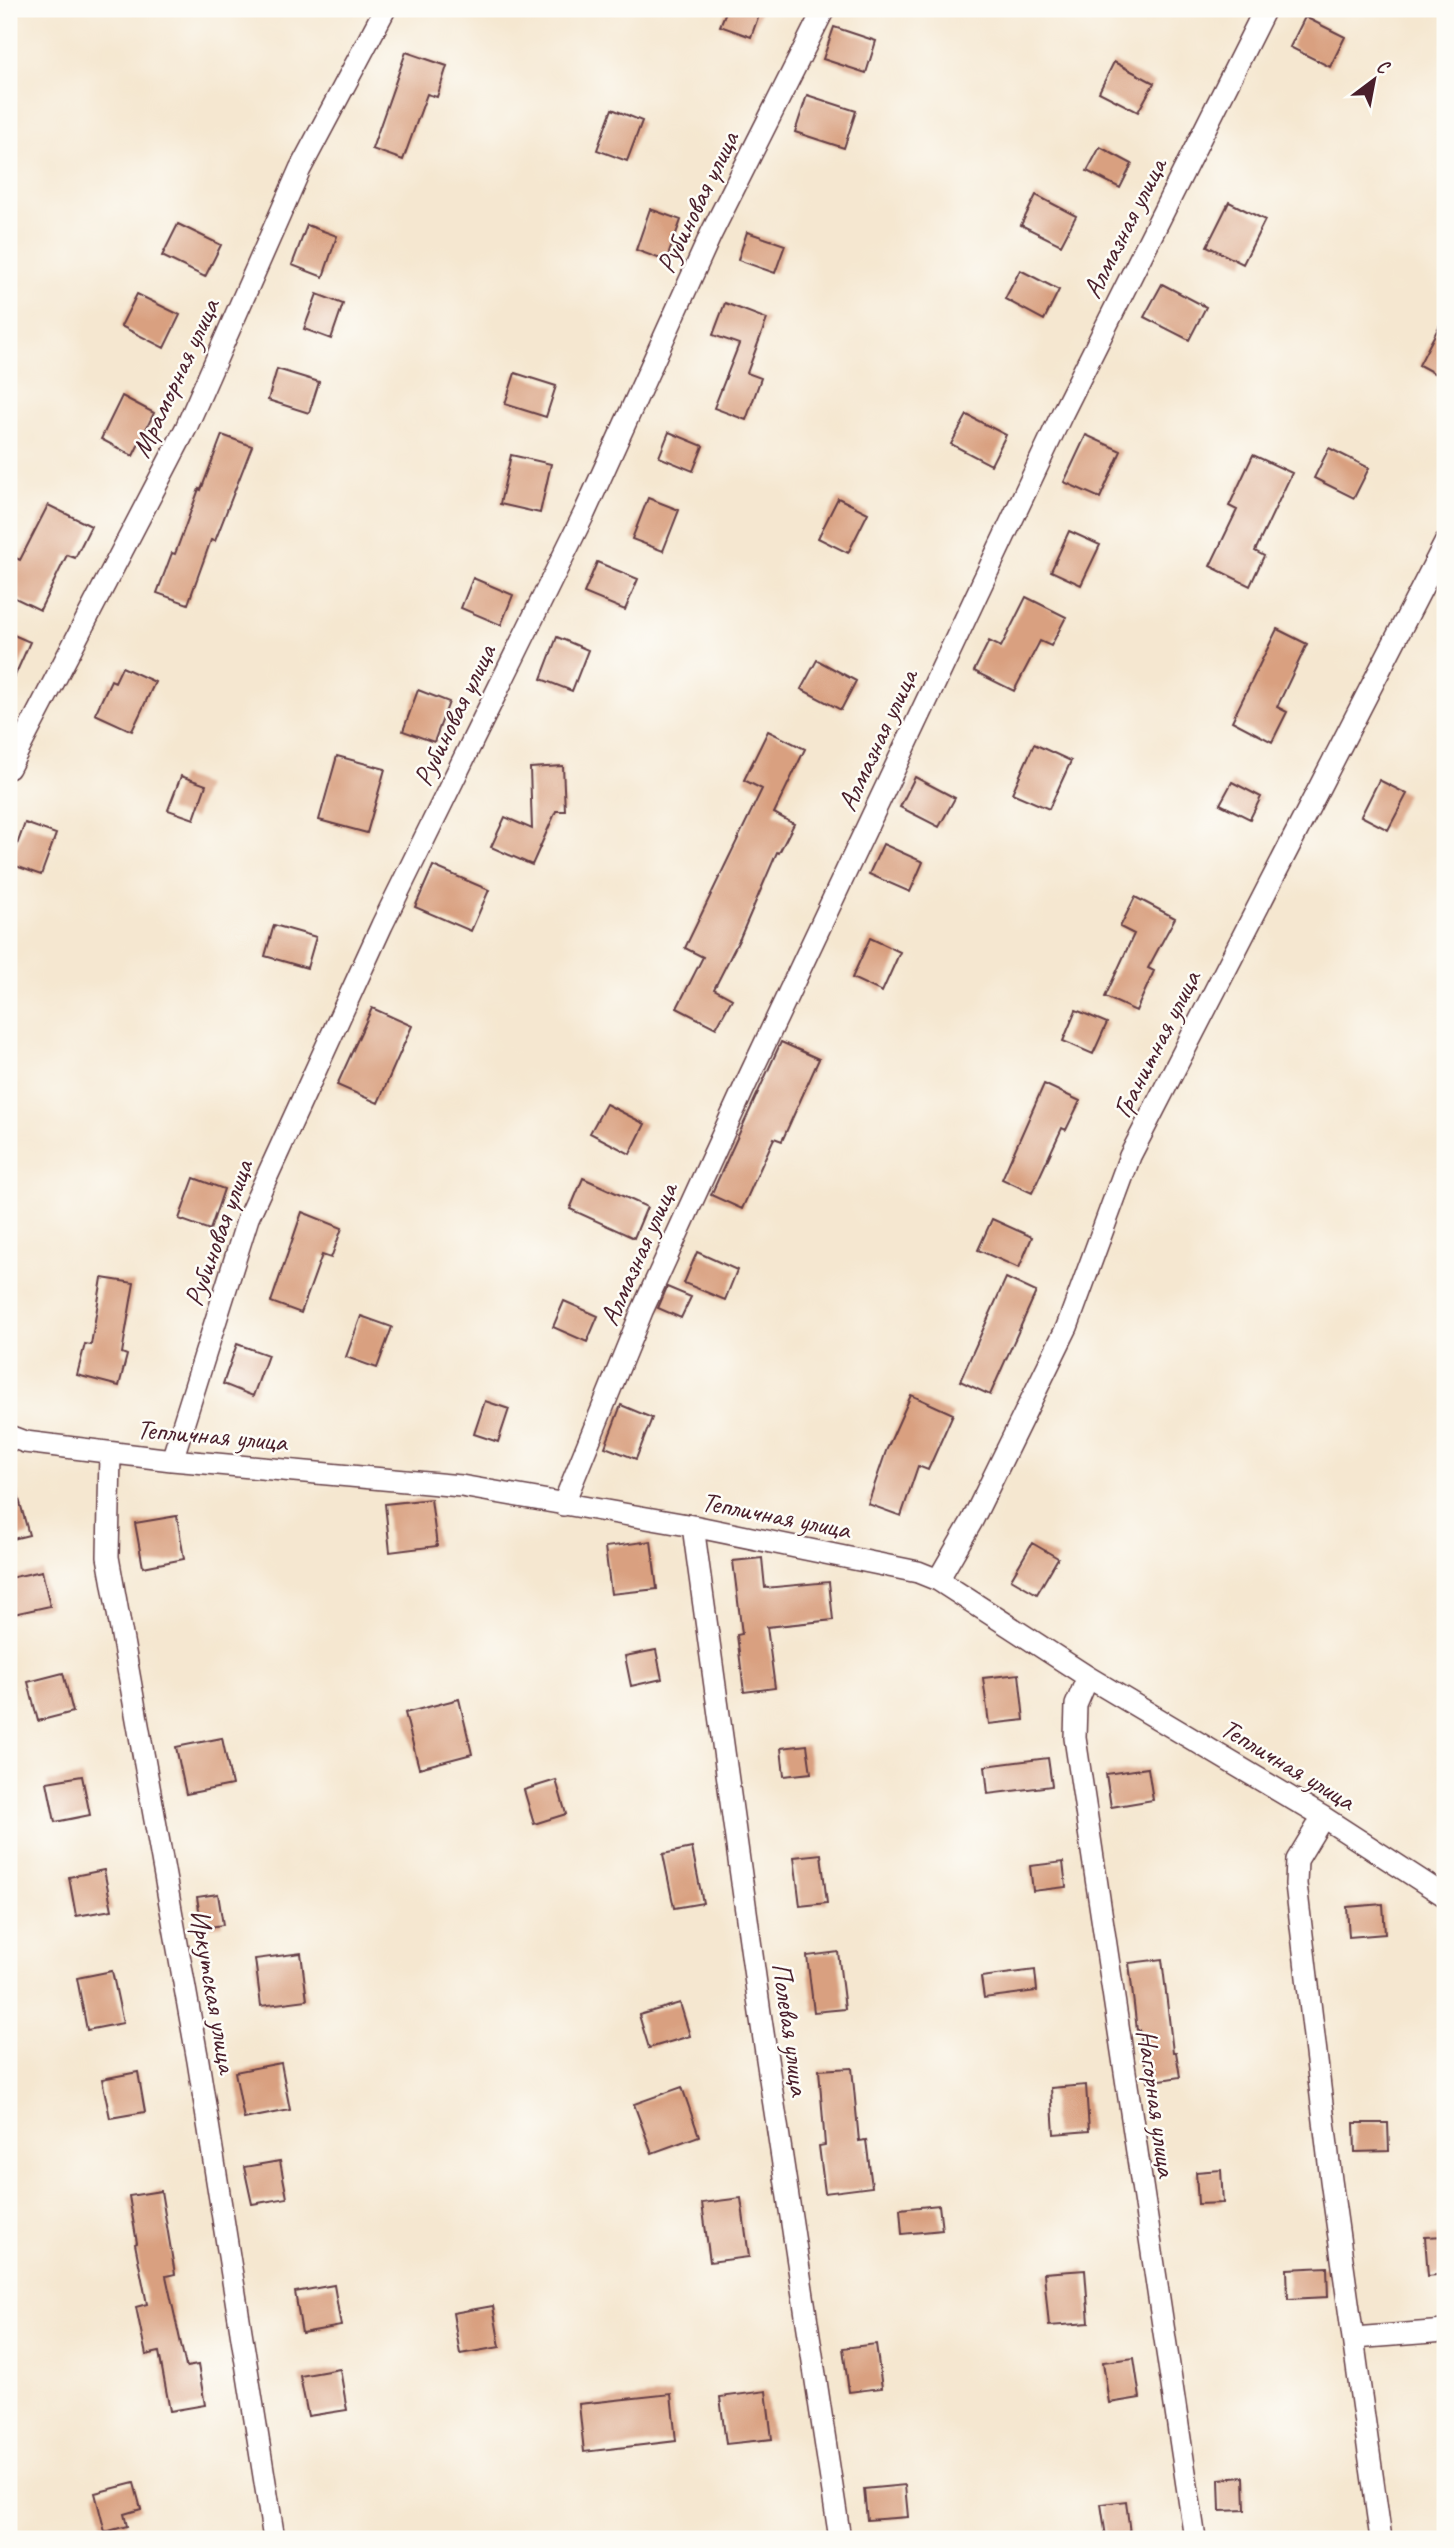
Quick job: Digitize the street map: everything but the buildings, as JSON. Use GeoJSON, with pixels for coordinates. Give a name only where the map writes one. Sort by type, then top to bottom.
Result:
{"type":"FeatureCollection","features":[{"type":"Feature","properties":{"kind":"street","name":"Мраморная улица"},"geometry":{"type":"LineString","coordinates":[[9,768],[186,428],[300,169],[385,9]]}},
{"type":"Feature","properties":{"kind":"street","name":"Рубиновая улица"},"geometry":{"type":"LineString","coordinates":[[172,1460],[248,1218],[382,925],[584,514],[711,234],[824,9]]}},
{"type":"Feature","properties":{"kind":"street","name":"Алмазная улица"},"geometry":{"type":"LineString","coordinates":[[563,1505],[642,1311],[755,1065],[1062,414],[1265,9]]}},
{"type":"Feature","properties":{"kind":"street","name":"Гранитная улица"},"geometry":{"type":"LineString","coordinates":[[938,1580],[972,1521],[1067,1328],[1130,1156],[1445,543]]}},
{"type":"Feature","properties":{"kind":"street","name":"Тепличная улица"},"geometry":{"type":"LineString","coordinates":[[9,1436],[25,1442],[172,1460],[461,1486],[693,1527],[918,1572],[938,1580],[1088,1676],[1324,1817],[1445,1896]]}},
{"type":"Feature","properties":{"kind":"street","name":"Иркутская улица"},"geometry":{"type":"LineString","coordinates":[[110,1453],[108,1557],[198,2062],[274,2539]]}},
{"type":"Feature","properties":{"kind":"street","name":"Полевая улица"},"geometry":{"type":"LineString","coordinates":[[693,1527],[760,2013],[839,2539]]}},
{"type":"Feature","properties":{"kind":"street","name":"Нагорная улица"},"geometry":{"type":"LineString","coordinates":[[1088,1676],[1076,1705],[1074,1738],[1195,2539]]}},
{"type":"Feature","properties":{"kind":"street"},"geometry":{"type":"LineString","coordinates":[[1324,1817],[1297,1860],[1296,1884],[1331,2180],[1381,2539]]}},
{"type":"Feature","properties":{"kind":"street"},"geometry":{"type":"LineString","coordinates":[[1354,2338],[1445,2331]]}}]}
